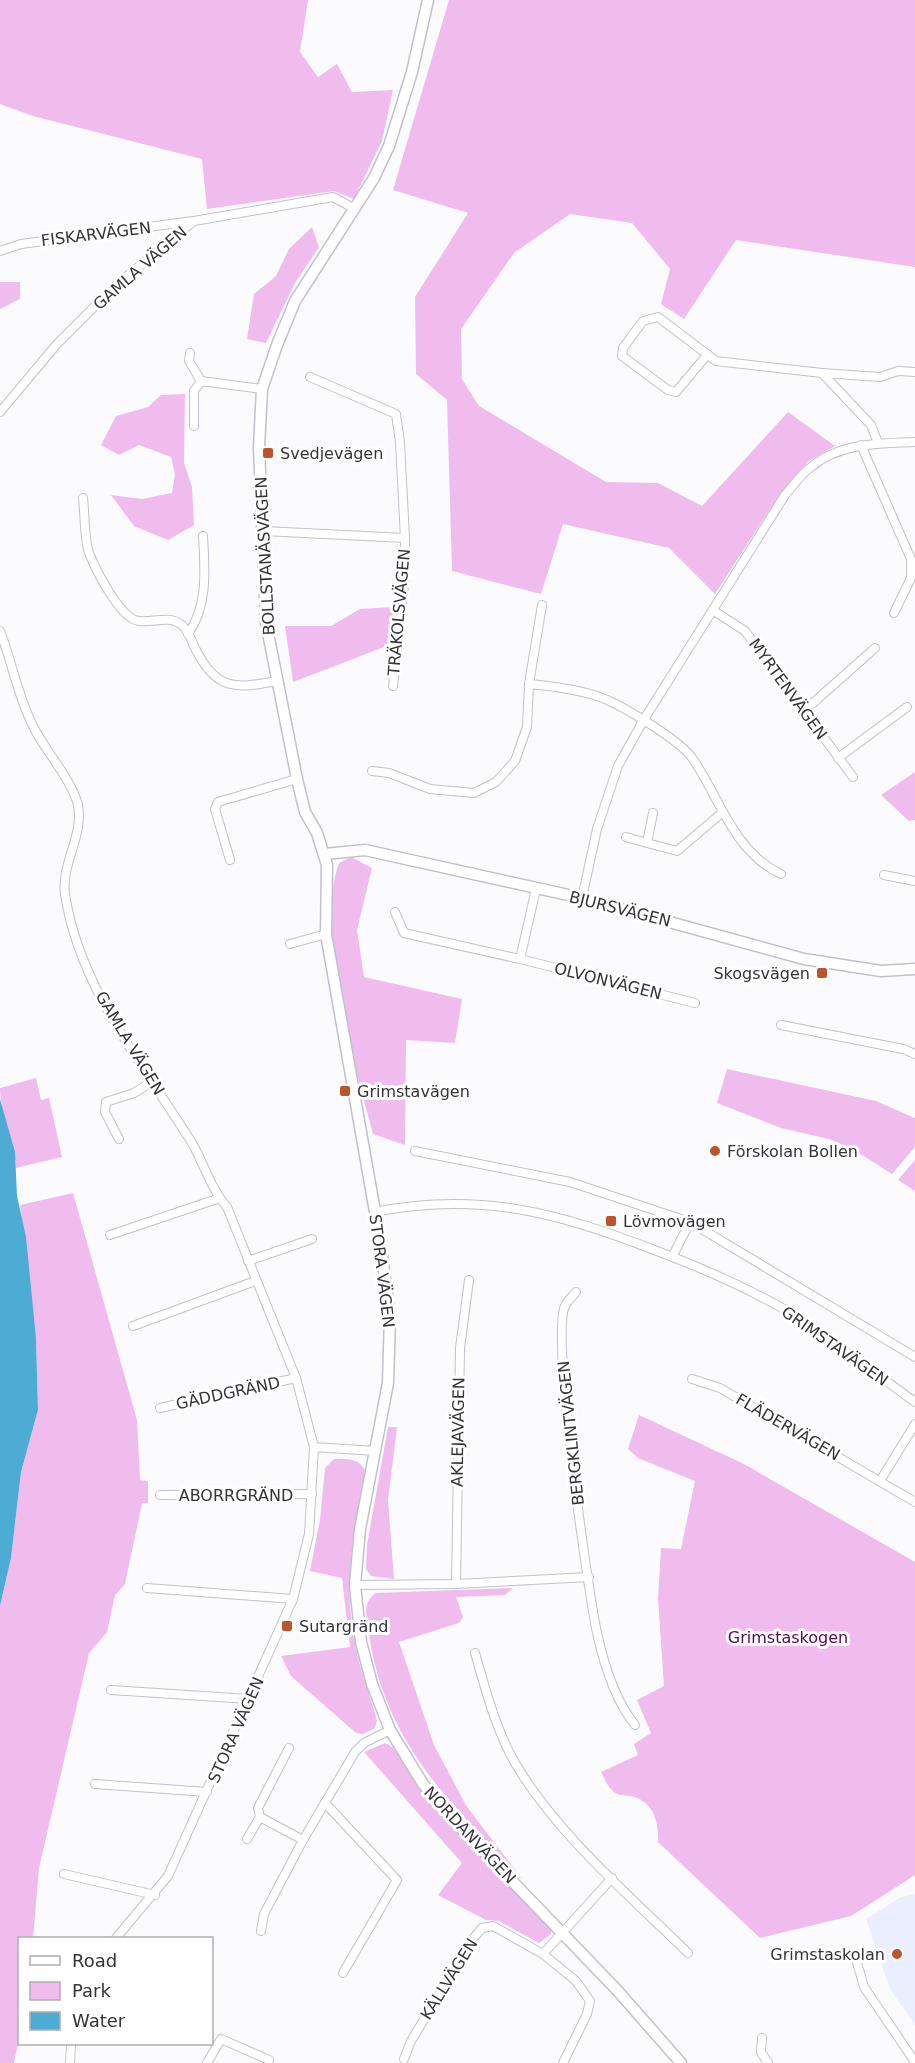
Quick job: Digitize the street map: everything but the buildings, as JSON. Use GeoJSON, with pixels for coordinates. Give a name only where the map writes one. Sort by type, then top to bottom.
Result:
{"type":"FeatureCollection","features":[{"type":"Feature","properties":{"kind":"street","name":"BOLLSTANÄSVÄGEN"},"geometry":{"type":"LineString","coordinates":[[325,854],[305,812],[276,681],[266,623],[260,447],[262,389],[296,301],[374,178],[389,146],[412,72],[428,0]]}},
{"type":"Feature","properties":{"kind":"street","name":"GAMLA VÄGEN"},"geometry":{"type":"LineString","coordinates":[[0,412],[57,344],[114,287],[194,221],[333,197],[355,209]]}},
{"type":"Feature","properties":{"kind":"street","name":"FISKARVÄGEN"},"geometry":{"type":"LineString","coordinates":[[0,251],[21,244],[194,221]]}},
{"type":"Feature","properties":{"kind":"street"},"geometry":{"type":"LineString","coordinates":[[708,355],[676,392],[668,390],[622,356],[623,348],[643,321],[658,317],[708,355],[728,362],[822,374],[880,377],[898,371],[915,372]]}},
{"type":"Feature","properties":{"kind":"street"},"geometry":{"type":"LineString","coordinates":[[190,353],[189,361],[201,381]]}},
{"type":"Feature","properties":{"kind":"street"},"geometry":{"type":"LineString","coordinates":[[822,374],[871,425],[878,443]]}},
{"type":"Feature","properties":{"kind":"street"},"geometry":{"type":"LineString","coordinates":[[264,531],[405,538],[400,442],[396,414],[310,377]]}},
{"type":"Feature","properties":{"kind":"street"},"geometry":{"type":"LineString","coordinates":[[201,381],[262,389]]}},
{"type":"Feature","properties":{"kind":"street"},"geometry":{"type":"LineString","coordinates":[[194,426],[194,391],[201,381]]}},
{"type":"Feature","properties":{"kind":"street"},"geometry":{"type":"LineString","coordinates":[[582,898],[597,830],[618,766],[643,721],[785,495],[811,466],[833,453],[861,445],[915,441]]}},
{"type":"Feature","properties":{"kind":"street"},"geometry":{"type":"LineString","coordinates":[[861,445],[911,559],[912,578],[894,613]]}},
{"type":"Feature","properties":{"kind":"street"},"geometry":{"type":"LineString","coordinates":[[83,498],[89,551],[118,606],[128,618],[140,621],[175,620],[185,627],[204,665],[214,677],[230,686],[247,686],[276,681]]}},
{"type":"Feature","properties":{"kind":"street"},"geometry":{"type":"LineString","coordinates":[[188,634],[200,614],[205,570],[203,536]]}},
{"type":"Feature","properties":{"kind":"street","name":"TRÄKOLSVÄGEN"},"geometry":{"type":"LineString","coordinates":[[393,686],[405,576],[405,538]]}},
{"type":"Feature","properties":{"kind":"street"},"geometry":{"type":"LineString","coordinates":[[372,771],[389,773],[430,789],[474,793],[496,782],[515,761],[527,727],[529,684],[542,605]]}},
{"type":"Feature","properties":{"kind":"street","name":"MYRTENVÄGEN"},"geometry":{"type":"LineString","coordinates":[[714,611],[745,631],[853,777]]}},
{"type":"Feature","properties":{"kind":"street","name":"GAMLA VÄGEN"},"geometry":{"type":"LineString","coordinates":[[0,631],[32,725],[78,804],[79,831],[68,862],[64,890],[75,936],[91,978],[125,1039],[195,1148],[220,1198],[227,1206],[255,1281],[296,1378],[314,1447]]}},
{"type":"Feature","properties":{"kind":"street"},"geometry":{"type":"LineString","coordinates":[[804,711],[875,648]]}},
{"type":"Feature","properties":{"kind":"street"},"geometry":{"type":"LineString","coordinates":[[529,684],[558,686],[600,696],[673,740],[692,758],[735,833],[764,866],[781,874]]}},
{"type":"Feature","properties":{"kind":"street"},"geometry":{"type":"LineString","coordinates":[[838,758],[907,707]]}},
{"type":"Feature","properties":{"kind":"street"},"geometry":{"type":"LineString","coordinates":[[230,860],[214,809],[218,802],[297,779]]}},
{"type":"Feature","properties":{"kind":"street"},"geometry":{"type":"LineString","coordinates":[[626,837],[677,851],[723,812]]}},
{"type":"Feature","properties":{"kind":"street"},"geometry":{"type":"LineString","coordinates":[[647,843],[653,813]]}},
{"type":"Feature","properties":{"kind":"street","name":"BJURSVÄGEN"},"geometry":{"type":"LineString","coordinates":[[325,854],[364,850],[582,898],[804,959],[881,971],[915,969]]}},
{"type":"Feature","properties":{"kind":"street","name":"STORA VÄGEN"},"geometry":{"type":"LineString","coordinates":[[325,854],[326,934],[386,1278],[390,1349],[388,1383],[376,1451]]}},
{"type":"Feature","properties":{"kind":"street"},"geometry":{"type":"LineString","coordinates":[[884,875],[915,882]]}},
{"type":"Feature","properties":{"kind":"street"},"geometry":{"type":"LineString","coordinates":[[520,959],[536,889]]}},
{"type":"Feature","properties":{"kind":"street","name":"OLVONVÄGEN"},"geometry":{"type":"LineString","coordinates":[[395,912],[404,933],[520,959],[695,1003]]}},
{"type":"Feature","properties":{"kind":"street"},"geometry":{"type":"LineString","coordinates":[[290,944],[326,934]]}},
{"type":"Feature","properties":{"kind":"street"},"geometry":{"type":"LineString","coordinates":[[781,1025],[915,1054]]}},
{"type":"Feature","properties":{"kind":"street"},"geometry":{"type":"LineString","coordinates":[[119,1139],[105,1112],[106,1102],[134,1093],[153,1081]]}},
{"type":"Feature","properties":{"kind":"street"},"geometry":{"type":"LineString","coordinates":[[415,1150],[570,1182],[690,1222],[915,1357]]}},
{"type":"Feature","properties":{"kind":"street"},"geometry":{"type":"LineString","coordinates":[[110,1235],[220,1198]]}},
{"type":"Feature","properties":{"kind":"street","name":"GRIMSTAVÄGEN"},"geometry":{"type":"LineString","coordinates":[[374,1212],[482,1204],[534,1210],[594,1227],[672,1257],[789,1312],[915,1402]]}},
{"type":"Feature","properties":{"kind":"street"},"geometry":{"type":"LineString","coordinates":[[672,1257],[690,1222]]}},
{"type":"Feature","properties":{"kind":"street"},"geometry":{"type":"LineString","coordinates":[[248,1261],[312,1239]]}},
{"type":"Feature","properties":{"kind":"street","name":"AKLEJAVÄGEN"},"geometry":{"type":"LineString","coordinates":[[456,1584],[459,1348],[469,1280]]}},
{"type":"Feature","properties":{"kind":"street"},"geometry":{"type":"LineString","coordinates":[[133,1326],[255,1281]]}},
{"type":"Feature","properties":{"kind":"street","name":"BERGKLINTVÄGEN"},"geometry":{"type":"LineString","coordinates":[[576,1292],[564,1307],[561,1343],[589,1577],[597,1633],[609,1676],[626,1713],[635,1725]]}},
{"type":"Feature","properties":{"kind":"street","name":"GÄDDGRÄND"},"geometry":{"type":"LineString","coordinates":[[160,1408],[296,1378]]}},
{"type":"Feature","properties":{"kind":"street","name":"FLÄDERVÄGEN"},"geometry":{"type":"LineString","coordinates":[[692,1379],[720,1388],[915,1502]]}},
{"type":"Feature","properties":{"kind":"street"},"geometry":{"type":"LineString","coordinates":[[880,1480],[915,1424]]}},
{"type":"Feature","properties":{"kind":"street"},"geometry":{"type":"LineString","coordinates":[[314,1447],[376,1451]]}},
{"type":"Feature","properties":{"kind":"street","name":"STORA VÄGEN"},"geometry":{"type":"LineString","coordinates":[[117,1937],[155,1895],[168,1876],[293,1599],[309,1534],[314,1447]]}},
{"type":"Feature","properties":{"kind":"street","name":"NORDANVÄGEN"},"geometry":{"type":"LineString","coordinates":[[376,1451],[360,1529],[355,1586],[360,1642],[372,1684],[390,1730],[423,1784],[461,1828],[661,2037],[681,2063]]}},
{"type":"Feature","properties":{"kind":"street","name":"ABORRGRÄND"},"geometry":{"type":"LineString","coordinates":[[160,1495],[312,1494]]}},
{"type":"Feature","properties":{"kind":"street"},"geometry":{"type":"LineString","coordinates":[[355,1586],[456,1584],[589,1577]]}},
{"type":"Feature","properties":{"kind":"street"},"geometry":{"type":"LineString","coordinates":[[147,1588],[293,1599]]}},
{"type":"Feature","properties":{"kind":"street"},"geometry":{"type":"LineString","coordinates":[[474,1653],[492,1709],[517,1766],[549,1814],[688,1953]]}},
{"type":"Feature","properties":{"kind":"street"},"geometry":{"type":"LineString","coordinates":[[111,1690],[249,1699]]}},
{"type":"Feature","properties":{"kind":"street"},"geometry":{"type":"LineString","coordinates":[[261,1931],[264,1914],[303,1840],[355,1752],[364,1743],[390,1730]]}},
{"type":"Feature","properties":{"kind":"street"},"geometry":{"type":"LineString","coordinates":[[248,1839],[260,1817],[258,1809],[289,1748]]}},
{"type":"Feature","properties":{"kind":"street"},"geometry":{"type":"LineString","coordinates":[[95,1784],[207,1792]]}},
{"type":"Feature","properties":{"kind":"street"},"geometry":{"type":"LineString","coordinates":[[325,1803],[397,1880],[343,1973]]}},
{"type":"Feature","properties":{"kind":"street"},"geometry":{"type":"LineString","coordinates":[[260,1817],[303,1840]]}},
{"type":"Feature","properties":{"kind":"street"},"geometry":{"type":"LineString","coordinates":[[64,1874],[155,1895]]}},
{"type":"Feature","properties":{"kind":"street"},"geometry":{"type":"LineString","coordinates":[[543,1954],[612,1878]]}},
{"type":"Feature","properties":{"kind":"street","name":"KÄLLVÄGEN"},"geometry":{"type":"LineString","coordinates":[[404,2060],[411,2041],[472,1940],[482,1928],[493,1926],[543,1954],[576,1981],[590,2001],[587,2014],[563,2063]]}},
{"type":"Feature","properties":{"kind":"street"},"geometry":{"type":"LineString","coordinates":[[856,1959],[864,1987],[915,2062]]}},
{"type":"Feature","properties":{"kind":"street"},"geometry":{"type":"LineString","coordinates":[[762,2038],[761,2052],[768,2063]]}},
{"type":"Feature","properties":{"kind":"street"},"geometry":{"type":"LineString","coordinates":[[207,2063],[221,2039],[269,2060]]}},
{"type":"Feature","properties":{"kind":"street"},"geometry":{"type":"LineString","coordinates":[[70,2063],[71,2045]]}},
{"type":"Feature","properties":{"kind":"shaded area","name":"Grimstaskolan"},"geometry":{"type":"Polygon","coordinates":[[[915,1894],[915,2025],[890,1989],[866,1919],[901,1897],[915,1894]]]}},
{"type":"Feature","properties":{"kind":"green space"},"geometry":{"type":"Polygon","coordinates":[[[0,0],[308,0],[300,52],[318,77],[337,64],[352,92],[393,90],[382,141],[354,199],[334,191],[207,209],[202,159],[33,116],[0,104],[0,0]]]}},
{"type":"Feature","properties":{"kind":"green space"},"geometry":{"type":"Polygon","coordinates":[[[449,0],[915,0],[915,267],[736,240],[684,319],[661,304],[670,269],[632,223],[570,214],[514,253],[461,329],[462,379],[479,406],[606,482],[658,483],[702,506],[788,412],[835,446],[809,461],[780,494],[715,594],[669,548],[563,524],[541,594],[452,571],[447,400],[416,374],[415,297],[468,213],[393,190],[449,0]]]}},
{"type":"Feature","properties":{"kind":"green space"},"geometry":{"type":"Polygon","coordinates":[[[312,227],[319,247],[295,283],[266,343],[247,339],[254,294],[276,276],[289,249],[312,227]]]}},
{"type":"Feature","properties":{"kind":"green space"},"geometry":{"type":"Polygon","coordinates":[[[0,282],[20,282],[20,299],[0,309],[0,282]]]}},
{"type":"Feature","properties":{"kind":"green space"},"geometry":{"type":"Polygon","coordinates":[[[185,394],[184,463],[192,487],[194,525],[168,540],[134,526],[111,495],[142,499],[172,493],[175,474],[171,457],[139,445],[119,455],[101,445],[116,416],[148,407],[161,395],[185,394]]]}},
{"type":"Feature","properties":{"kind":"green space"},"geometry":{"type":"Polygon","coordinates":[[[393,607],[392,644],[293,682],[285,626],[331,626],[360,609],[393,607]]]}},
{"type":"Feature","properties":{"kind":"green space"},"geometry":{"type":"Polygon","coordinates":[[[915,772],[915,820],[909,821],[881,795],[915,772]]]}},
{"type":"Feature","properties":{"kind":"green space"},"geometry":{"type":"Polygon","coordinates":[[[351,857],[372,868],[357,930],[364,977],[462,999],[455,1043],[406,1040],[405,1145],[373,1134],[339,998],[333,961],[332,893],[339,863],[351,857]]]}},
{"type":"Feature","properties":{"kind":"green space"},"geometry":{"type":"Polygon","coordinates":[[[727,1069],[876,1101],[915,1118],[915,1147],[892,1174],[853,1149],[829,1139],[781,1128],[717,1103],[727,1069]]]}},
{"type":"Feature","properties":{"kind":"green space"},"geometry":{"type":"Polygon","coordinates":[[[36,1078],[41,1100],[49,1098],[62,1157],[16,1168],[2,1108],[0,1088],[36,1078]]]}},
{"type":"Feature","properties":{"kind":"green space"},"geometry":{"type":"Polygon","coordinates":[[[915,1160],[915,1191],[898,1180],[915,1160]]]}},
{"type":"Feature","properties":{"kind":"green space"},"geometry":{"type":"Polygon","coordinates":[[[73,1193],[137,1420],[140,1480],[148,1481],[148,1503],[142,1503],[125,1584],[115,1595],[107,1632],[89,1653],[39,1868],[33,1937],[18,1937],[18,2044],[14,2063],[0,2063],[0,1606],[11,1558],[21,1472],[38,1410],[36,1338],[20,1205],[73,1193]]]}},
{"type":"Feature","properties":{"kind":"green space","name":"Grimstaskogen"},"geometry":{"type":"Polygon","coordinates":[[[639,1415],[742,1463],[915,1562],[915,1875],[851,1916],[760,1938],[658,1842],[657,1823],[648,1806],[637,1798],[614,1792],[601,1772],[638,1755],[634,1744],[651,1733],[637,1700],[664,1686],[658,1599],[661,1548],[681,1549],[695,1481],[638,1458],[628,1449],[639,1415]]]}},
{"type":"Feature","properties":{"kind":"green space"},"geometry":{"type":"Polygon","coordinates":[[[388,1427],[397,1427],[388,1500],[394,1579],[371,1576],[366,1569],[367,1545],[388,1427]]]}},
{"type":"Feature","properties":{"kind":"green space"},"geometry":{"type":"Polygon","coordinates":[[[334,1459],[356,1461],[365,1470],[354,1536],[350,1581],[350,1604],[356,1649],[377,1720],[375,1728],[363,1734],[356,1733],[291,1676],[281,1656],[350,1647],[342,1578],[310,1571],[320,1520],[325,1468],[334,1459]]]}},
{"type":"Feature","properties":{"kind":"green space"},"geometry":{"type":"Polygon","coordinates":[[[513,1588],[505,1595],[456,1597],[463,1617],[459,1623],[399,1642],[434,1745],[467,1807],[523,1880],[447,1798],[406,1740],[389,1707],[377,1673],[366,1611],[368,1601],[376,1593],[513,1588]]]}},
{"type":"Feature","properties":{"kind":"green space"},"geometry":{"type":"Polygon","coordinates":[[[385,1743],[396,1751],[416,1783],[437,1807],[551,1928],[551,1934],[539,1943],[499,1921],[486,1920],[438,1895],[462,1863],[364,1752],[385,1743]]]}},
{"type":"Feature","properties":{"kind":"water"},"geometry":{"type":"Polygon","coordinates":[[[0,1099],[15,1152],[17,1196],[26,1237],[36,1338],[38,1410],[21,1472],[11,1558],[0,1606],[0,1099]]]}},
{"type":"Feature","properties":{"kind":"place","name":"Svedjevägen"},"geometry":{"type":"Point","coordinates":[268,453]}},
{"type":"Feature","properties":{"kind":"place","name":"Skogsvägen"},"geometry":{"type":"Point","coordinates":[822,973]}},
{"type":"Feature","properties":{"kind":"place","name":"Grimstavägen"},"geometry":{"type":"Point","coordinates":[345,1091]}},
{"type":"Feature","properties":{"kind":"place","name":"Förskolan Bollen"},"geometry":{"type":"Point","coordinates":[715,1151]}},
{"type":"Feature","properties":{"kind":"place","name":"Lövmovägen"},"geometry":{"type":"Point","coordinates":[611,1221]}},
{"type":"Feature","properties":{"kind":"place","name":"Sutargränd"},"geometry":{"type":"Point","coordinates":[287,1626]}},
{"type":"Feature","properties":{"kind":"place","name":"Grimstaskolan"},"geometry":{"type":"Point","coordinates":[897,1954]}}]}
